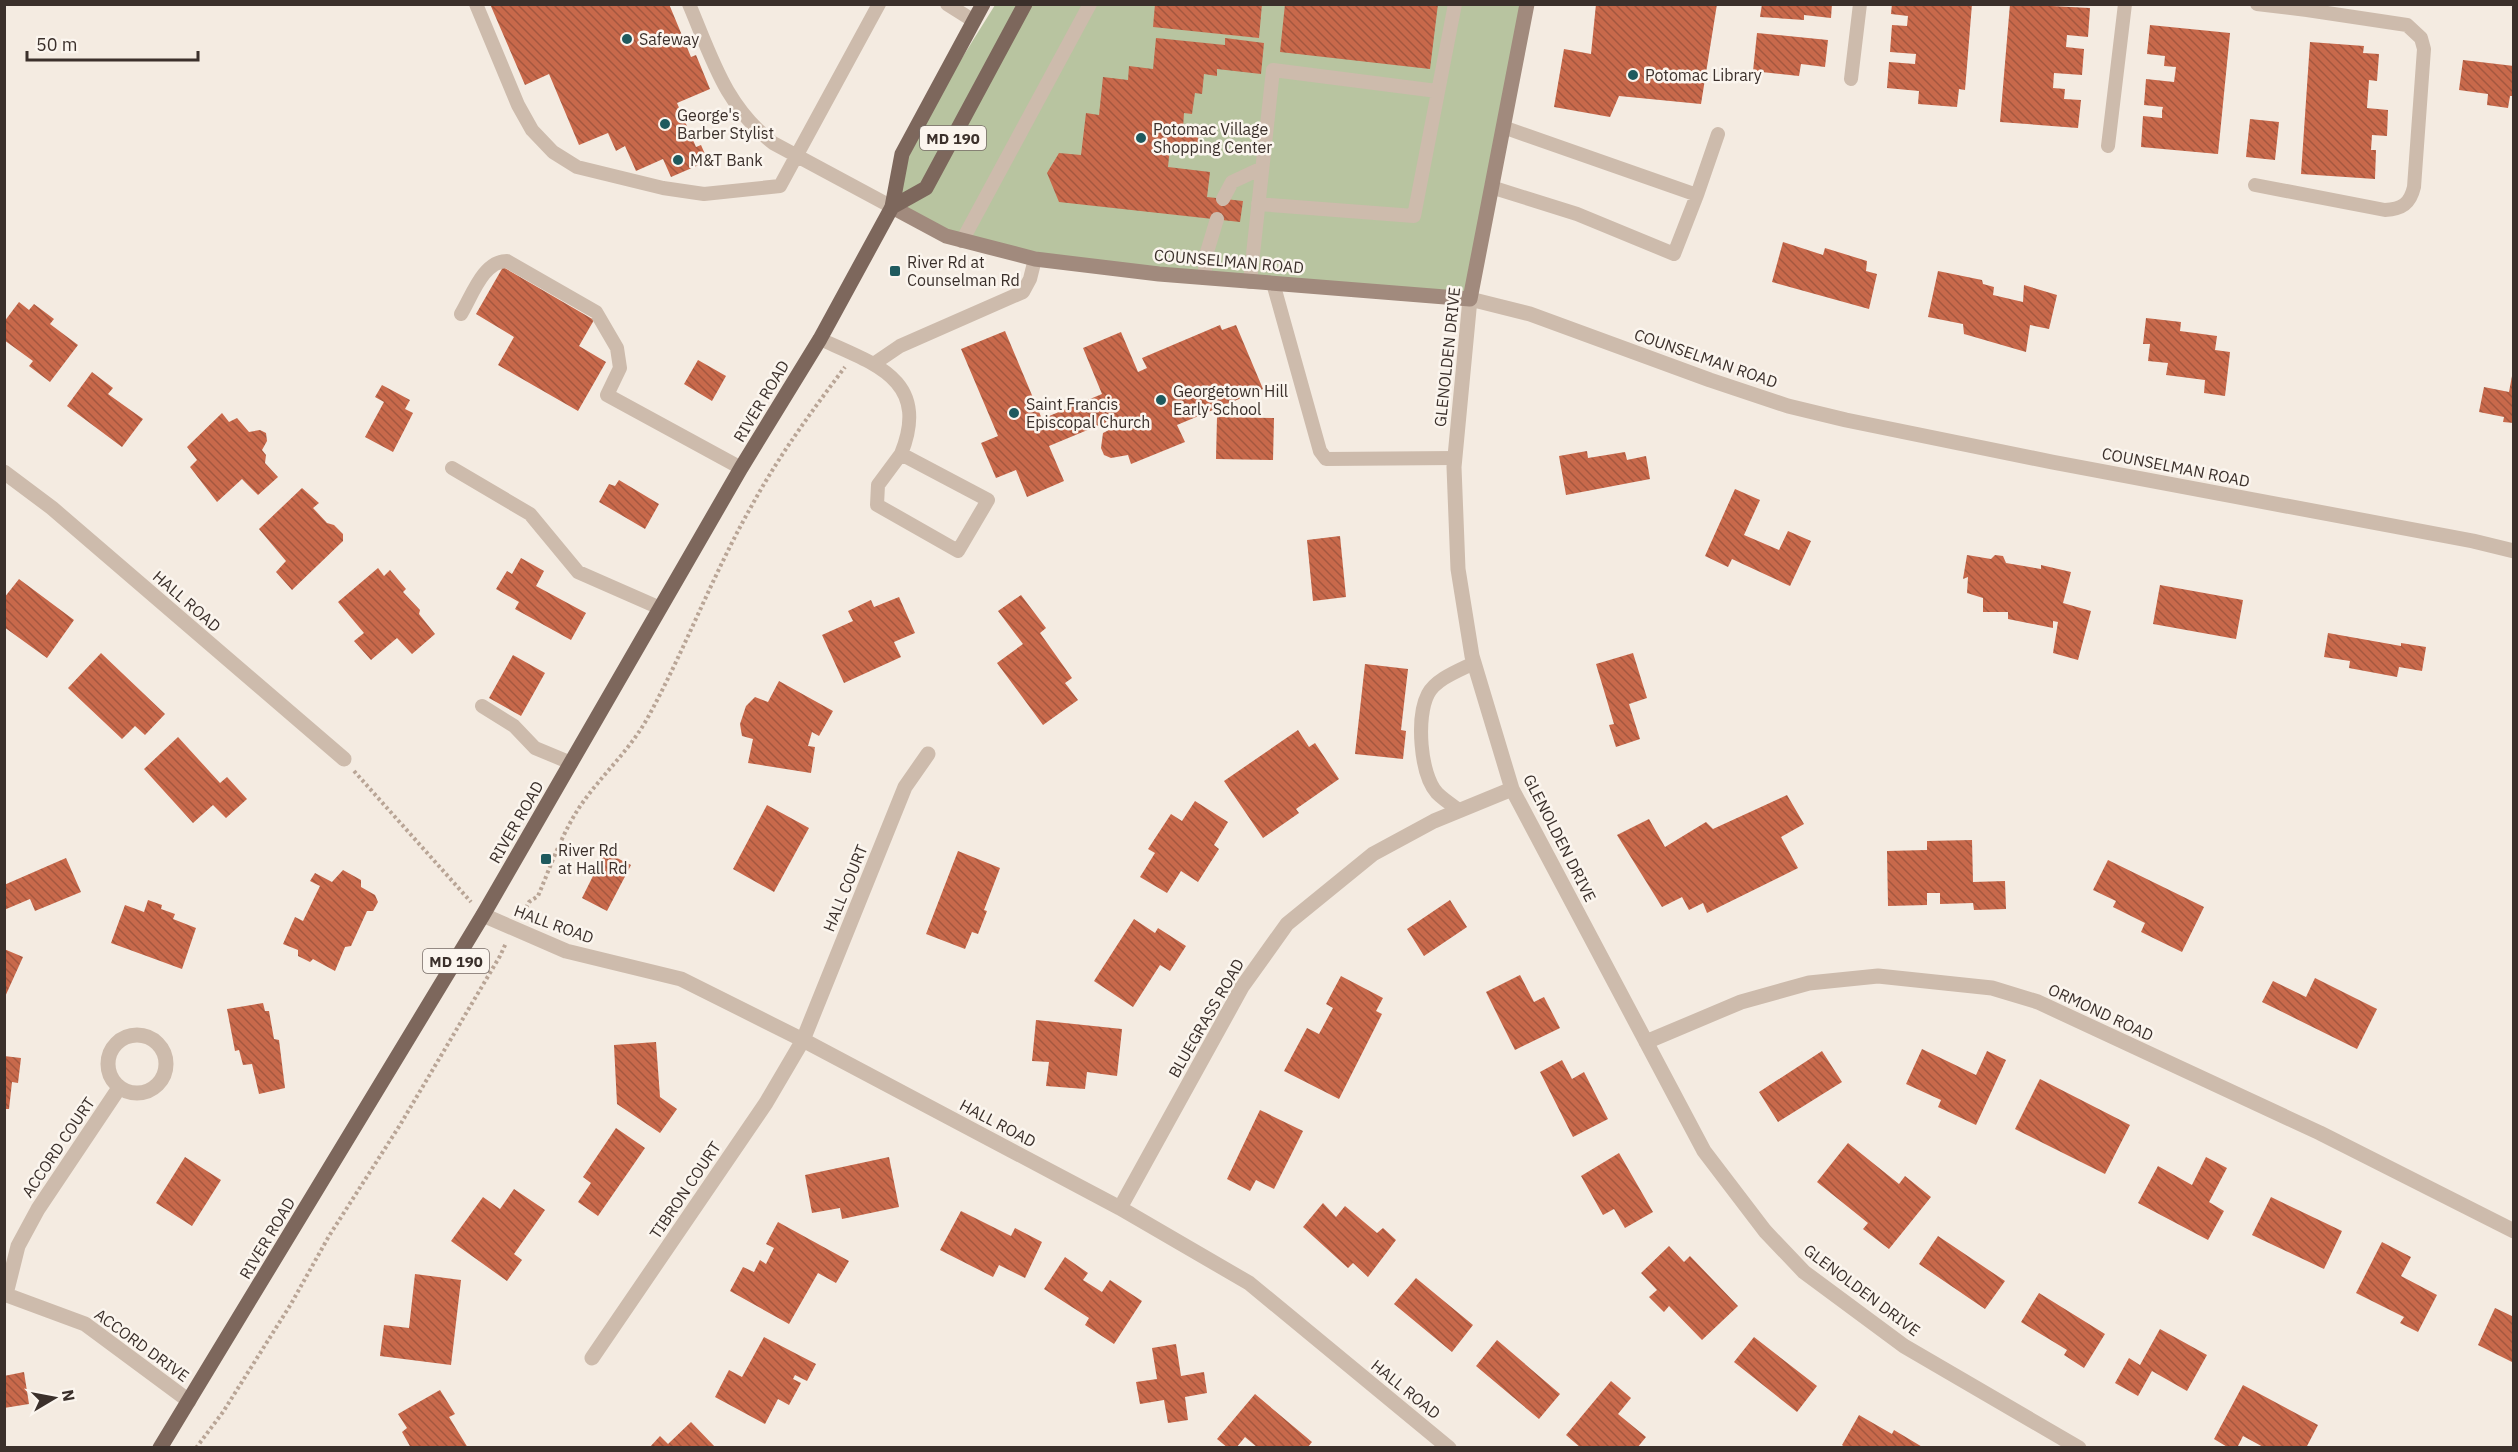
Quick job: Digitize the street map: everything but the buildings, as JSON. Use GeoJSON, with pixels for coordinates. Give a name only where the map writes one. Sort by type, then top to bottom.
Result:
{"type":"FeatureCollection","features":[{"type":"Feature","properties":{"kind":"main road","name":"RIVER ROAD"},"geometry":{"type":"LineString","coordinates":[[160,1448],[483,915],[741,468],[820,339],[892,207],[902,154],[983,4]]}},
{"type":"Feature","properties":{"kind":"main road","name":"MD 190"},"geometry":{"type":"LineString","coordinates":[[892,207],[926,188],[1025,4]]}},
{"type":"Feature","properties":{"kind":"street","name":"GLENOLDEN DRIVE"},"geometry":{"type":"LineString","coordinates":[[1527,4],[1470,299],[1455,458],[1458,569],[1474,663],[1512,789],[1704,1151],[1765,1231],[1804,1272],[1904,1346],[2079,1448]]}},
{"type":"Feature","properties":{"kind":"street","name":"COUNSELMAN ROAD"},"geometry":{"type":"LineString","coordinates":[[892,207],[946,236],[1035,260],[1204,278],[1470,299],[1530,314],[1788,406],[2052,462],[2473,541],[2514,551]]}},
{"type":"Feature","properties":{"kind":"street","name":"HALL ROAD"},"geometry":{"type":"LineString","coordinates":[[4,472],[52,508],[344,759]]}},
{"type":"Feature","properties":{"kind":"street","name":"HALL COURT"},"geometry":{"type":"LineString","coordinates":[[803,1040],[905,787],[928,754]]}},
{"type":"Feature","properties":{"kind":"street","name":"BLUEGRASS ROAD"},"geometry":{"type":"LineString","coordinates":[[1120,1208],[1242,987],[1287,924],[1373,854],[1434,820],[1512,789]]}},
{"type":"Feature","properties":{"kind":"street","name":"HALL ROAD"},"geometry":{"type":"LineString","coordinates":[[483,915],[566,951],[681,979],[803,1040],[1120,1208],[1249,1283],[1449,1448]]}},
{"type":"Feature","properties":{"kind":"street","name":"ORMOND ROAD"},"geometry":{"type":"LineString","coordinates":[[1646,1042],[1740,1002],[1809,983],[1878,976],[1992,988],[2038,1002],[2071,1017],[2319,1133],[2514,1231]]}},
{"type":"Feature","properties":{"kind":"street","name":"TIBRON COURT"},"geometry":{"type":"LineString","coordinates":[[592,1358],[766,1103],[803,1040]]}},
{"type":"Feature","properties":{"kind":"street","name":"ACCORD COURT"},"geometry":{"type":"LineString","coordinates":[[5,1294],[18,1246],[38,1209],[119,1088]]}},
{"type":"Feature","properties":{"kind":"street","name":"ACCORD DRIVE"},"geometry":{"type":"LineString","coordinates":[[5,1294],[85,1324],[189,1401]]}},
{"type":"Feature","properties":{"kind":"lane"},"geometry":{"type":"LineString","coordinates":[[476,4],[518,105],[532,129],[553,152],[577,167],[663,188],[704,194],[780,186],[879,4]]}},
{"type":"Feature","properties":{"kind":"lane"},"geometry":{"type":"LineString","coordinates":[[689,4],[723,83],[741,113],[773,143],[892,207]]}},
{"type":"Feature","properties":{"kind":"lane"},"geometry":{"type":"LineString","coordinates":[[947,4],[974,21]]}},
{"type":"Feature","properties":{"kind":"lane"},"geometry":{"type":"LineString","coordinates":[[962,241],[1090,4]]}},
{"type":"Feature","properties":{"kind":"lane"},"geometry":{"type":"LineString","coordinates":[[1258,204],[1414,216],[1455,4]]}},
{"type":"Feature","properties":{"kind":"lane"},"geometry":{"type":"LineString","coordinates":[[1851,79],[1860,4]]}},
{"type":"Feature","properties":{"kind":"lane"},"geometry":{"type":"LineString","coordinates":[[2108,146],[2125,4]]}},
{"type":"Feature","properties":{"kind":"lane"},"geometry":{"type":"LineString","coordinates":[[2255,185],[2385,210],[2399,209],[2411,200],[2414,187],[2424,49],[2421,38],[2407,25],[2307,7],[2257,4]]}},
{"type":"Feature","properties":{"kind":"lane"},"geometry":{"type":"LineString","coordinates":[[1250,282],[1273,70],[1437,91]]}},
{"type":"Feature","properties":{"kind":"lane"},"geometry":{"type":"LineString","coordinates":[[1503,127],[1696,195]]}},
{"type":"Feature","properties":{"kind":"lane"},"geometry":{"type":"LineString","coordinates":[[1491,187],[1577,214],[1674,254],[1718,134]]}},
{"type":"Feature","properties":{"kind":"lane"},"geometry":{"type":"LineString","coordinates":[[1223,199],[1232,182],[1262,168]]}},
{"type":"Feature","properties":{"kind":"lane"},"geometry":{"type":"LineString","coordinates":[[1204,278],[1207,252],[1217,219]]}},
{"type":"Feature","properties":{"kind":"lane"},"geometry":{"type":"LineString","coordinates":[[875,363],[900,346],[1023,292],[1030,279],[1035,260]]}},
{"type":"Feature","properties":{"kind":"lane"},"geometry":{"type":"LineString","coordinates":[[461,314],[488,268],[497,261],[507,261],[596,312],[617,348],[620,369],[607,395],[741,468]]}},
{"type":"Feature","properties":{"kind":"lane"},"geometry":{"type":"LineString","coordinates":[[1274,283],[1320,451],[1326,459],[1455,458]]}},
{"type":"Feature","properties":{"kind":"lane"},"geometry":{"type":"LineString","coordinates":[[820,339],[875,363],[895,378],[906,399],[910,417],[908,436],[901,454],[878,485],[877,505],[958,551],[988,500],[901,454]]}},
{"type":"Feature","properties":{"kind":"lane"},"geometry":{"type":"LineString","coordinates":[[452,468],[530,514],[578,572],[660,608]]}},
{"type":"Feature","properties":{"kind":"lane"},"geometry":{"type":"LineString","coordinates":[[1460,810],[1436,792],[1424,761],[1421,725],[1428,695],[1434,686],[1474,663]]}},
{"type":"Feature","properties":{"kind":"lane"},"geometry":{"type":"LineString","coordinates":[[483,706],[514,726],[535,748],[571,763]]}},
{"type":"Feature","properties":{"kind":"path"},"geometry":{"type":"LineString","coordinates":[[196,1448],[223,1412],[291,1304],[329,1236],[400,1125],[495,966],[529,902],[538,896],[573,817],[585,798],[624,755],[640,731],[664,688],[722,561],[767,478],[793,436],[853,354]]}},
{"type":"Feature","properties":{"kind":"path"},"geometry":{"type":"LineString","coordinates":[[344,759],[483,915]]}},
{"type":"Feature","properties":{"kind":"green space"},"geometry":{"type":"Polygon","coordinates":[[[995,5],[1527,5],[1470,299],[1159,274],[946,236],[892,207],[902,154],[995,5]]]}},
{"type":"Feature","properties":{"kind":"place","name":"Safeway"},"geometry":{"type":"Point","coordinates":[627,39]}},
{"type":"Feature","properties":{"kind":"place","name":"Potomac Library"},"geometry":{"type":"Point","coordinates":[1633,75]}},
{"type":"Feature","properties":{"kind":"place","name":"George's Barber Stylist"},"geometry":{"type":"Point","coordinates":[665,124]}},
{"type":"Feature","properties":{"kind":"place","name":"Potomac Village Shopping Center"},"geometry":{"type":"Point","coordinates":[1141,138]}},
{"type":"Feature","properties":{"kind":"place","name":"M&T Bank"},"geometry":{"type":"Point","coordinates":[678,160]}},
{"type":"Feature","properties":{"kind":"place","name":"River Rd at Counselman Rd"},"geometry":{"type":"Point","coordinates":[895,271]}},
{"type":"Feature","properties":{"kind":"place","name":"Georgetown Hill Early School"},"geometry":{"type":"Point","coordinates":[1161,400]}},
{"type":"Feature","properties":{"kind":"place","name":"Saint Francis Episcopal Church"},"geometry":{"type":"Point","coordinates":[1014,413]}},
{"type":"Feature","properties":{"kind":"place","name":"River Rd at Hall Rd"},"geometry":{"type":"Point","coordinates":[546,859]}}]}
